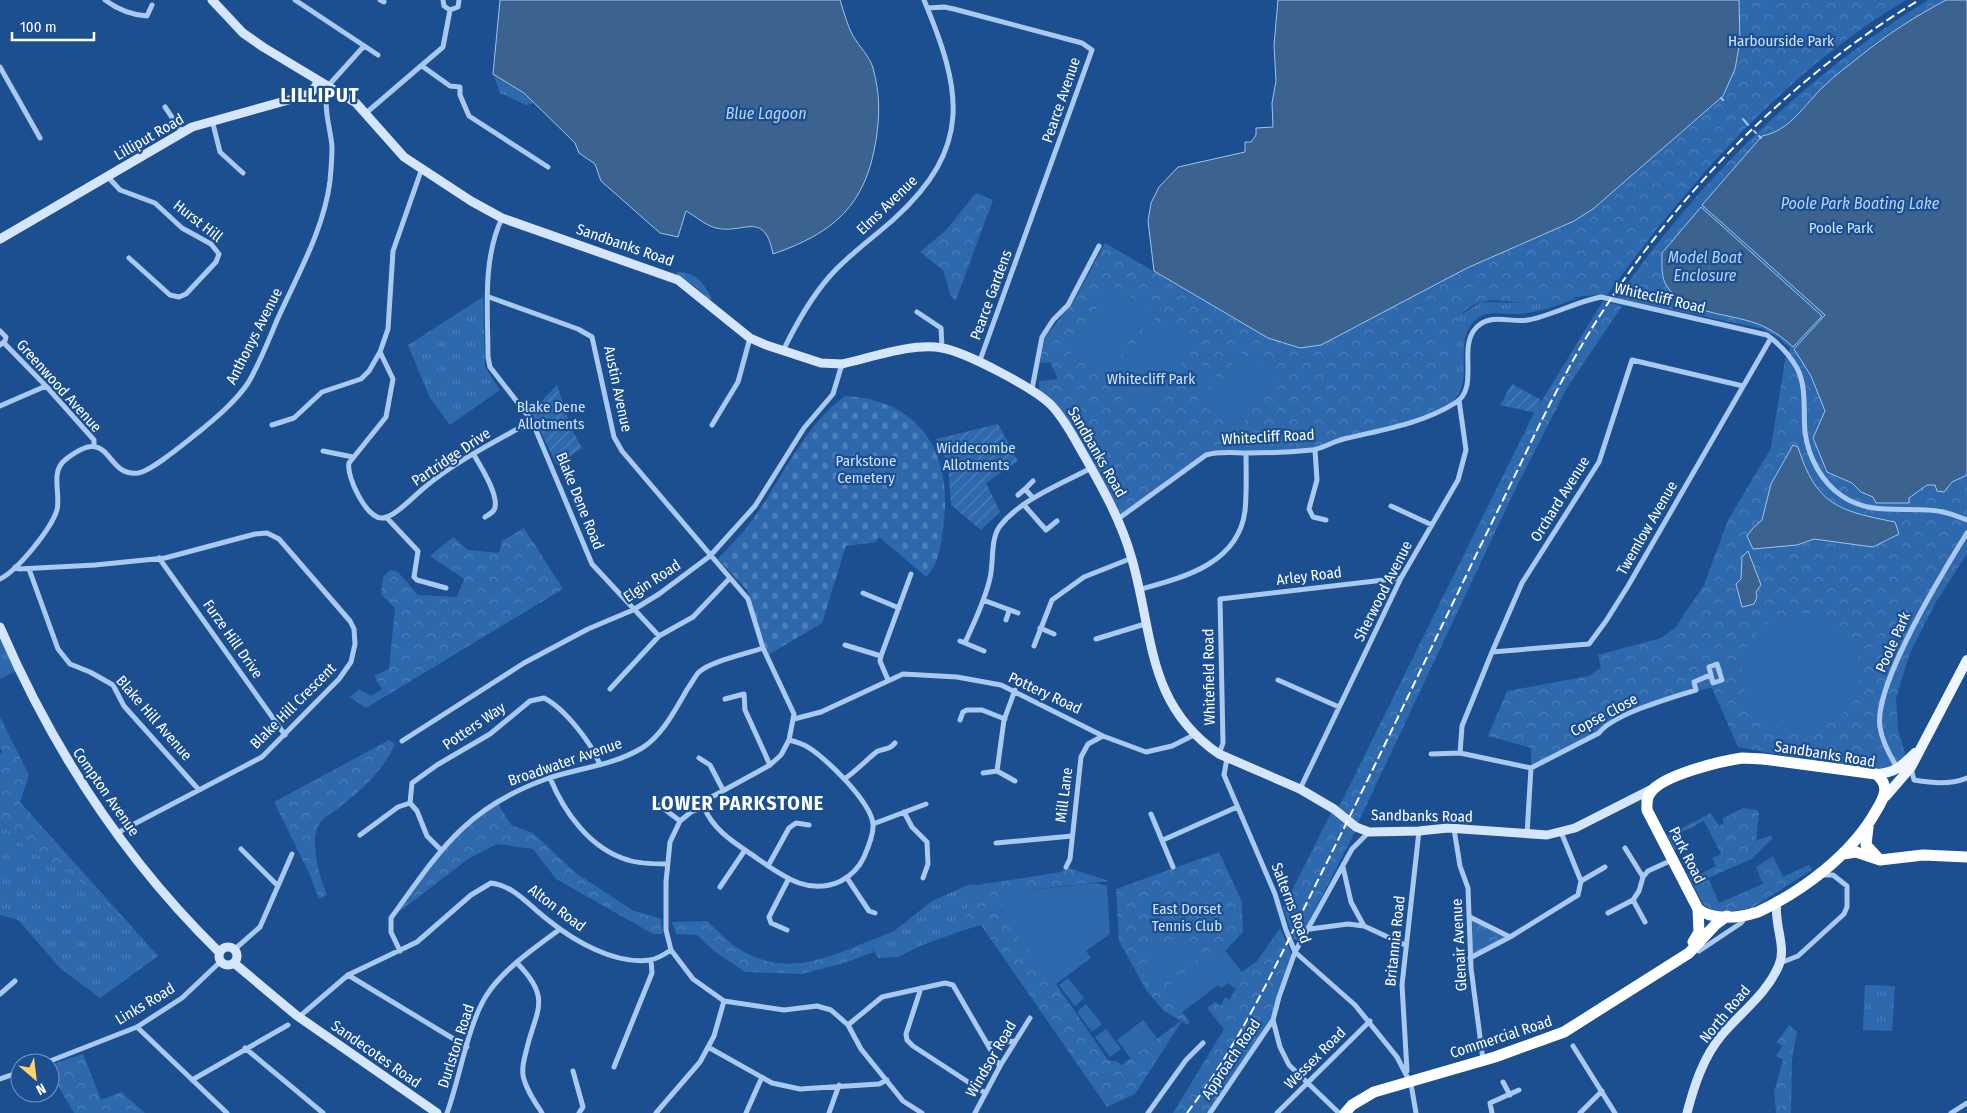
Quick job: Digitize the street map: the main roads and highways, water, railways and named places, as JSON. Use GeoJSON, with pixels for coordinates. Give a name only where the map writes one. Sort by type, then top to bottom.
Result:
{"type":"FeatureCollection","features":[{"type":"Feature","properties":{"kind":"highway","name":"Sandbanks Road"},"geometry":{"type":"LineString","coordinates":[[1654,788],[1698,768],[1721,761],[1742,758],[1764,759],[1879,778]]}},
{"type":"Feature","properties":{"kind":"highway"},"geometry":{"type":"LineString","coordinates":[[1698,909],[1712,916],[1752,914],[1819,875],[1843,854],[1868,826],[1886,796],[1879,778]]}},
{"type":"Feature","properties":{"kind":"highway"},"geometry":{"type":"LineString","coordinates":[[1647,810],[1648,797],[1654,788]]}},
{"type":"Feature","properties":{"kind":"highway","name":"Park Road"},"geometry":{"type":"LineString","coordinates":[[1647,810],[1698,909]]}},
{"type":"Feature","properties":{"kind":"highway"},"geometry":{"type":"LineString","coordinates":[[1868,826],[1866,844],[1880,860]]}},
{"type":"Feature","properties":{"kind":"highway"},"geometry":{"type":"LineString","coordinates":[[1843,854],[1856,852],[1880,860],[1923,855],[1967,857]]}},
{"type":"Feature","properties":{"kind":"highway","name":"Commercial Road"},"geometry":{"type":"LineString","coordinates":[[1684,956],[1699,932],[1698,909]]}},
{"type":"Feature","properties":{"kind":"highway","name":"Commercial Road"},"geometry":{"type":"LineString","coordinates":[[1345,1113],[1352,1105],[1374,1092],[1408,1077],[1483,1060],[1564,1032],[1684,956],[1716,924],[1727,916]]}},
{"type":"Feature","properties":{"kind":"main road","name":"Sandbanks Road"},"geometry":{"type":"LineString","coordinates":[[212,0],[248,37],[352,100],[366,113],[394,148],[422,171],[502,218],[678,280],[750,338],[821,363],[842,364],[910,349],[942,348],[979,362],[1032,389],[1054,408],[1068,427],[1118,519],[1132,558],[1145,624],[1165,694],[1178,715],[1196,734],[1223,756],[1300,789],[1334,809],[1356,827],[1368,832],[1419,832],[1454,829],[1547,835],[1575,828],[1654,788]]}},
{"type":"Feature","properties":{"kind":"main road","name":"Lilliput Road"},"geometry":{"type":"LineString","coordinates":[[0,239],[182,132],[212,120],[303,96],[314,89],[319,81]]}},
{"type":"Feature","properties":{"kind":"main road","name":"Compton Avenue"},"geometry":{"type":"LineString","coordinates":[[0,628],[21,677],[59,748],[117,833],[189,922],[219,952]]}},
{"type":"Feature","properties":{"kind":"main road"},"geometry":{"type":"LineString","coordinates":[[1886,796],[1911,767],[1919,748],[1967,660]]}},
{"type":"Feature","properties":{"kind":"main road"},"geometry":{"type":"LineString","coordinates":[[1879,778],[1898,769],[1919,748]]}},
{"type":"Feature","properties":{"kind":"main road"},"geometry":{"type":"LineString","coordinates":[[1622,804],[1640,803],[1647,810]]}},
{"type":"Feature","properties":{"kind":"main road"},"geometry":{"type":"LineString","coordinates":[[1777,901],[1775,912],[1777,929]]}},
{"type":"Feature","properties":{"kind":"main road"},"geometry":{"type":"LineString","coordinates":[[1752,914],[1766,916],[1777,929]]}},
{"type":"Feature","properties":{"kind":"main road","name":"North Road"},"geometry":{"type":"LineString","coordinates":[[1687,1113],[1697,1080],[1708,1055],[1719,1038],[1769,984],[1780,963],[1781,946],[1777,929]]}},
{"type":"Feature","properties":{"kind":"main road"},"geometry":{"type":"LineString","coordinates":[[227,946],[235,949],[237,956],[234,963],[228,965],[220,962],[219,952],[227,946]]}},
{"type":"Feature","properties":{"kind":"main road","name":"Sandecotes Road"},"geometry":{"type":"LineString","coordinates":[[234,963],[299,1017],[430,1112]]}},
{"type":"Feature","properties":{"kind":"water","name":"Blue Lagoon"},"geometry":{"type":"Polygon","coordinates":[[[500,0],[840,0],[847,23],[855,40],[872,64],[879,104],[876,140],[871,163],[855,199],[844,214],[830,226],[795,246],[773,254],[764,231],[757,227],[723,229],[713,227],[686,211],[678,237],[660,233],[601,181],[595,164],[579,153],[575,143],[524,93],[493,74],[500,0]]]}},
{"type":"Feature","properties":{"kind":"water"},"geometry":{"type":"Polygon","coordinates":[[[1278,0],[1739,0],[1740,41],[1735,69],[1723,96],[1593,209],[1574,221],[1467,268],[1321,345],[1300,348],[1268,338],[1154,271],[1148,221],[1151,203],[1159,187],[1178,167],[1245,152],[1245,142],[1251,142],[1256,135],[1256,128],[1273,127],[1272,103],[1276,81],[1274,45],[1278,0]]]}},
{"type":"Feature","properties":{"kind":"water","name":"Poole Park Boating Lake"},"geometry":{"type":"Polygon","coordinates":[[[1946,0],[1967,0],[1967,475],[1952,482],[1944,492],[1937,491],[1935,485],[1927,485],[1909,498],[1909,503],[1876,503],[1873,497],[1861,492],[1852,483],[1827,472],[1813,438],[1825,411],[1811,376],[1794,349],[1825,315],[1702,205],[1762,136],[1781,129],[1789,123],[1828,82],[1880,41],[1912,19],[1946,0]]]}},
{"type":"Feature","properties":{"kind":"water","name":"Model Boat Enclosure"},"geometry":{"type":"Polygon","coordinates":[[[1701,207],[1822,316],[1793,347],[1780,336],[1753,322],[1710,312],[1684,302],[1673,294],[1665,283],[1662,272],[1662,253],[1701,207]]]}},
{"type":"Feature","properties":{"kind":"water"},"geometry":{"type":"Polygon","coordinates":[[[1793,445],[1798,447],[1813,482],[1832,502],[1844,509],[1859,514],[1895,522],[1899,534],[1873,547],[1814,539],[1797,545],[1753,549],[1747,536],[1762,520],[1771,484],[1793,445]]]}},
{"type":"Feature","properties":{"kind":"water"},"geometry":{"type":"Polygon","coordinates":[[[1748,551],[1761,585],[1756,592],[1757,597],[1754,604],[1742,607],[1736,584],[1741,579],[1742,557],[1748,551]]]}},
{"type":"Feature","properties":{"kind":"waterway"},"geometry":{"type":"LineString","coordinates":[[1743,119],[1748,125]]}},
{"type":"Feature","properties":{"kind":"railway"},"geometry":{"type":"LineString","coordinates":[[1187,1113],[1226,1055],[1261,995],[1547,409],[1599,317],[1665,225],[1702,181],[1741,140],[1782,101],[1826,65],[1872,31],[1919,0]]}},
{"type":"Feature","properties":{"kind":"district","name":"LILLIPUT"},"geometry":{"type":"Point","coordinates":[320,95]}},
{"type":"Feature","properties":{"kind":"district","name":"LOWER PARKSTONE"},"geometry":{"type":"Point","coordinates":[738,803]}},
{"type":"Feature","properties":{"kind":"park label","name":"Harbourside Park"},"geometry":{"type":"Point","coordinates":[1781,41]}},
{"type":"Feature","properties":{"kind":"park label","name":"Poole Park"},"geometry":{"type":"Point","coordinates":[1841,228]}},
{"type":"Feature","properties":{"kind":"park label","name":"Whitecliff Park"},"geometry":{"type":"Point","coordinates":[1151,379]}},
{"type":"Feature","properties":{"kind":"park label","name":"Blake Dene Allotments"},"geometry":{"type":"Point","coordinates":[551,416]}},
{"type":"Feature","properties":{"kind":"park label","name":"Widdecombe Allotments"},"geometry":{"type":"Point","coordinates":[976,456]}},
{"type":"Feature","properties":{"kind":"park label","name":"Parkstone Cemetery"},"geometry":{"type":"Point","coordinates":[866,470]}},
{"type":"Feature","properties":{"kind":"park label","name":"East Dorset Tennis Club"},"geometry":{"type":"Point","coordinates":[1187,918]}}]}
